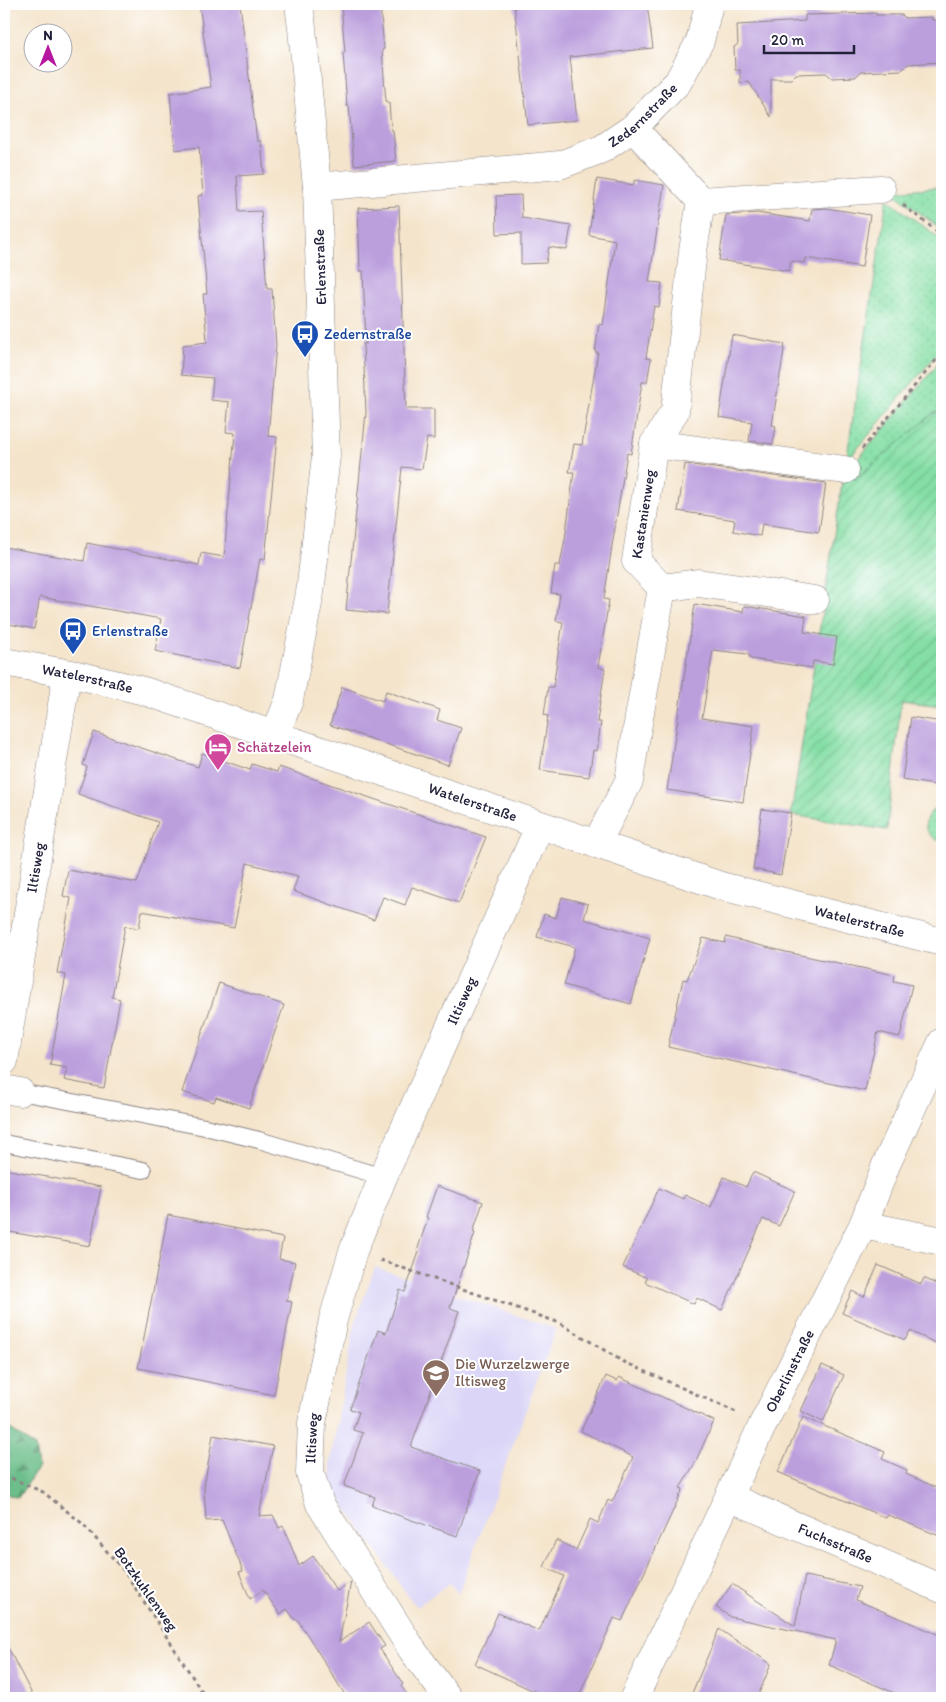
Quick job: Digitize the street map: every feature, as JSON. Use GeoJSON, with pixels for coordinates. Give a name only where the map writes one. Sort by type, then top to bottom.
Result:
{"type":"FeatureCollection","features":[{"type":"Feature","properties":{"kind":"street","name":"Erlenstraße"},"geometry":{"type":"LineString","coordinates":[[275,735],[289,700],[310,593],[326,456],[317,187],[299,4]]}},
{"type":"Feature","properties":{"kind":"street","name":"Zedernstraße"},"geometry":{"type":"LineString","coordinates":[[317,187],[560,165],[602,149],[634,128],[678,82],[700,41],[709,4]]}},
{"type":"Feature","properties":{"kind":"street"},"geometry":{"type":"LineString","coordinates":[[634,128],[700,201],[882,189]]}},
{"type":"Feature","properties":{"kind":"street","name":"Kastanienweg"},"geometry":{"type":"LineString","coordinates":[[662,588],[636,561],[654,444],[675,411],[700,201]]}},
{"type":"Feature","properties":{"kind":"street"},"geometry":{"type":"LineString","coordinates":[[654,444],[845,470]]}},
{"type":"Feature","properties":{"kind":"street"},"geometry":{"type":"LineString","coordinates":[[596,844],[629,781],[662,588],[698,583],[815,600]]}},
{"type":"Feature","properties":{"kind":"street","name":"Watelerstraße"},"geometry":{"type":"LineString","coordinates":[[4,662],[144,691],[721,886],[942,942]]}},
{"type":"Feature","properties":{"kind":"street","name":"Iltisweg"},"geometry":{"type":"LineString","coordinates":[[4,1061],[68,674]]}},
{"type":"Feature","properties":{"kind":"street","name":"Iltisweg"},"geometry":{"type":"LineString","coordinates":[[448,1698],[413,1651],[320,1504],[310,1472],[312,1423],[333,1320],[353,1251],[383,1177],[540,825]]}},
{"type":"Feature","properties":{"kind":"street","name":"Oberlinstraße"},"geometry":{"type":"LineString","coordinates":[[634,1698],[763,1424],[863,1225],[886,1165],[942,1042]]}},
{"type":"Feature","properties":{"kind":"street"},"geometry":{"type":"LineString","coordinates":[[863,1225],[942,1241]]}},
{"type":"Feature","properties":{"kind":"street","name":"Fuchsstraße"},"geometry":{"type":"LineString","coordinates":[[729,1497],[942,1589]]}},
{"type":"Feature","properties":{"kind":"lane"},"geometry":{"type":"LineString","coordinates":[[12,1091],[206,1127],[259,1140],[383,1177]]}},
{"type":"Feature","properties":{"kind":"lane"},"geometry":{"type":"LineString","coordinates":[[4,1142],[143,1170]]}},
{"type":"Feature","properties":{"kind":"path"},"geometry":{"type":"LineString","coordinates":[[882,189],[942,235]]}},
{"type":"Feature","properties":{"kind":"path"},"geometry":{"type":"LineString","coordinates":[[845,470],[942,354]]}},
{"type":"Feature","properties":{"kind":"path"},"geometry":{"type":"LineString","coordinates":[[353,1251],[560,1323],[622,1361],[763,1424]]}},
{"type":"Feature","properties":{"kind":"path","name":"Botzkuhlenweg"},"geometry":{"type":"LineString","coordinates":[[4,1475],[43,1492],[83,1524],[125,1572],[206,1698]]}},
{"type":"Feature","properties":{"kind":"shaded area","name":"Die Wurzelzwerge Iltisweg"},"geometry":{"type":"Polygon","coordinates":[[[375,1267],[556,1329],[458,1594],[450,1583],[416,1607],[332,1488],[330,1464],[355,1322],[375,1267]]]}},
{"type":"Feature","properties":{"kind":"green space"},"geometry":{"type":"Polygon","coordinates":[[[942,187],[942,230],[891,191],[942,187]]]}},
{"type":"Feature","properties":{"kind":"green space"},"geometry":{"type":"Polygon","coordinates":[[[887,199],[942,240],[942,348],[846,462],[887,199]]]}},
{"type":"Feature","properties":{"kind":"green space"},"geometry":{"type":"Polygon","coordinates":[[[942,359],[942,413],[935,412],[856,479],[843,477],[942,359]]]}},
{"type":"Feature","properties":{"kind":"green space"},"geometry":{"type":"Polygon","coordinates":[[[935,412],[942,413],[942,705],[901,700],[887,830],[791,815],[843,477],[856,479],[935,412]]]}},
{"type":"Feature","properties":{"kind":"green space"},"geometry":{"type":"Polygon","coordinates":[[[942,804],[942,842],[929,834],[926,829],[926,823],[930,813],[942,804]]]}},
{"type":"Feature","properties":{"kind":"green space"},"geometry":{"type":"Polygon","coordinates":[[[4,1424],[35,1447],[38,1467],[18,1498],[4,1493],[4,1424]]]}},
{"type":"Feature","properties":{"kind":"building"},"geometry":{"type":"Polygon","coordinates":[[[199,4],[240,4],[257,141],[261,141],[264,174],[237,176],[239,212],[261,211],[267,289],[272,289],[276,345],[268,436],[277,437],[265,560],[260,559],[240,668],[155,651],[161,619],[40,597],[34,629],[4,623],[4,547],[84,561],[87,543],[199,565],[201,553],[224,557],[235,433],[226,432],[229,402],[211,400],[213,378],[181,375],[183,345],[207,342],[203,294],[207,294],[198,196],[203,195],[199,147],[175,150],[170,93],[211,87],[199,4]]]}},
{"type":"Feature","properties":{"kind":"building"},"geometry":{"type":"Polygon","coordinates":[[[341,4],[380,4],[386,103],[389,103],[396,161],[354,165],[349,106],[347,106],[341,4]]]}},
{"type":"Feature","properties":{"kind":"building"},"geometry":{"type":"Polygon","coordinates":[[[514,4],[647,4],[653,48],[570,57],[577,120],[528,125],[514,4]]]}},
{"type":"Feature","properties":{"kind":"building"},"geometry":{"type":"Polygon","coordinates":[[[876,13],[876,15],[902,15],[905,18],[932,17],[932,20],[942,20],[942,62],[908,64],[902,70],[861,72],[855,77],[832,78],[826,73],[796,74],[791,79],[771,79],[771,117],[749,82],[740,83],[740,70],[735,70],[734,47],[738,44],[737,25],[805,21],[805,15],[876,13]]]}},
{"type":"Feature","properties":{"kind":"building"},"geometry":{"type":"Polygon","coordinates":[[[597,179],[634,185],[634,180],[664,185],[649,282],[662,283],[659,307],[654,306],[646,358],[651,359],[647,382],[642,382],[631,454],[627,453],[604,599],[609,600],[598,667],[605,669],[597,722],[601,722],[597,751],[593,750],[589,777],[540,770],[548,716],[544,715],[548,687],[553,687],[563,622],[556,621],[560,594],[551,593],[555,565],[560,565],[565,539],[574,472],[569,472],[574,444],[582,445],[598,352],[595,352],[599,324],[603,325],[615,240],[589,235],[597,179]]]}},
{"type":"Feature","properties":{"kind":"building"},"geometry":{"type":"Polygon","coordinates":[[[521,195],[522,218],[571,226],[567,250],[549,247],[546,263],[521,264],[521,233],[497,234],[496,196],[521,195]]]}},
{"type":"Feature","properties":{"kind":"building"},"geometry":{"type":"Polygon","coordinates":[[[399,206],[406,409],[434,409],[434,439],[427,438],[422,469],[402,467],[387,614],[346,610],[366,413],[363,344],[366,344],[363,271],[360,271],[358,208],[399,206]]]}},
{"type":"Feature","properties":{"kind":"building"},"geometry":{"type":"Polygon","coordinates":[[[826,208],[870,215],[862,267],[805,258],[804,263],[791,261],[789,271],[719,260],[726,215],[757,213],[810,221],[812,209],[826,208]]]}},
{"type":"Feature","properties":{"kind":"building"},"geometry":{"type":"Polygon","coordinates":[[[732,335],[785,344],[772,425],[776,426],[773,444],[749,441],[752,422],[719,417],[732,335]]]}},
{"type":"Feature","properties":{"kind":"building"},"geometry":{"type":"Polygon","coordinates":[[[685,464],[826,483],[819,532],[762,524],[760,536],[733,531],[735,520],[678,511],[685,464]]]}},
{"type":"Feature","properties":{"kind":"building"},"geometry":{"type":"Polygon","coordinates":[[[695,604],[743,612],[744,606],[806,616],[804,632],[837,637],[833,664],[813,661],[812,668],[751,659],[748,654],[713,650],[702,718],[754,726],[743,802],[667,790],[695,604]]]}},
{"type":"Feature","properties":{"kind":"building"},"geometry":{"type":"Polygon","coordinates":[[[342,687],[383,701],[386,691],[440,710],[437,720],[461,728],[448,765],[330,725],[342,687]]]}},
{"type":"Feature","properties":{"kind":"building"},"geometry":{"type":"Polygon","coordinates":[[[911,717],[942,722],[942,786],[902,780],[911,717]]]}},
{"type":"Feature","properties":{"kind":"building"},"geometry":{"type":"Polygon","coordinates":[[[94,732],[198,767],[202,753],[250,770],[252,764],[277,772],[279,767],[486,837],[459,903],[412,887],[405,905],[383,897],[374,920],[293,891],[298,876],[247,863],[234,928],[142,911],[139,928],[125,926],[112,997],[120,999],[104,1088],[64,1080],[67,1068],[50,1065],[66,975],[57,973],[71,898],[63,896],[68,870],[137,883],[158,822],[78,794],[87,767],[83,765],[94,732]]]}},
{"type":"Feature","properties":{"kind":"building"},"geometry":{"type":"Polygon","coordinates":[[[762,809],[791,813],[781,875],[753,869],[762,809]]]}},
{"type":"Feature","properties":{"kind":"building"},"geometry":{"type":"Polygon","coordinates":[[[562,897],[588,904],[584,919],[650,938],[631,1004],[564,985],[575,947],[537,937],[544,914],[556,918],[562,897]]]}},
{"type":"Feature","properties":{"kind":"building"},"geometry":{"type":"Polygon","coordinates":[[[726,937],[895,975],[894,981],[912,985],[900,1037],[878,1032],[865,1091],[668,1047],[683,979],[687,980],[703,938],[725,943],[726,937]]]}},
{"type":"Feature","properties":{"kind":"building"},"geometry":{"type":"Polygon","coordinates":[[[219,983],[284,1005],[249,1108],[216,1097],[214,1102],[182,1092],[219,983]]]}},
{"type":"Feature","properties":{"kind":"building"},"geometry":{"type":"Polygon","coordinates":[[[4,1169],[101,1187],[90,1246],[4,1231],[4,1169]]]}},
{"type":"Feature","properties":{"kind":"building"},"geometry":{"type":"Polygon","coordinates":[[[753,1172],[795,1191],[779,1226],[763,1219],[722,1310],[697,1298],[694,1304],[645,1282],[647,1278],[623,1267],[659,1188],[683,1199],[685,1195],[711,1207],[724,1177],[746,1187],[753,1172]]]}},
{"type":"Feature","properties":{"kind":"building"},"geometry":{"type":"Polygon","coordinates":[[[437,1186],[483,1202],[473,1232],[475,1233],[450,1308],[459,1311],[411,1447],[480,1471],[457,1536],[372,1506],[375,1497],[344,1486],[363,1433],[353,1430],[359,1412],[350,1409],[378,1330],[386,1333],[400,1290],[405,1292],[419,1252],[417,1251],[428,1218],[426,1217],[437,1186]]]}},
{"type":"Feature","properties":{"kind":"building"},"geometry":{"type":"Polygon","coordinates":[[[168,1215],[283,1238],[279,1259],[295,1262],[287,1301],[292,1302],[274,1395],[138,1368],[168,1215]]]}},
{"type":"Feature","properties":{"kind":"building"},"geometry":{"type":"Polygon","coordinates":[[[878,1265],[921,1284],[924,1278],[942,1287],[942,1346],[910,1331],[905,1340],[842,1313],[852,1291],[864,1297],[878,1265]]]}},
{"type":"Feature","properties":{"kind":"building"},"geometry":{"type":"Polygon","coordinates":[[[822,1365],[844,1375],[823,1422],[801,1411],[822,1365]]]}},
{"type":"Feature","properties":{"kind":"building"},"geometry":{"type":"Polygon","coordinates":[[[606,1376],[617,1381],[619,1377],[714,1421],[694,1465],[680,1488],[683,1489],[622,1621],[614,1618],[578,1698],[549,1698],[475,1664],[498,1613],[539,1631],[564,1576],[544,1567],[556,1540],[576,1550],[590,1519],[598,1523],[608,1500],[612,1502],[633,1457],[581,1431],[606,1376]]]}},
{"type":"Feature","properties":{"kind":"building"},"geometry":{"type":"Polygon","coordinates":[[[803,1417],[885,1452],[882,1459],[907,1470],[906,1474],[942,1490],[942,1537],[888,1515],[886,1518],[778,1472],[803,1417]]]}},
{"type":"Feature","properties":{"kind":"building"},"geometry":{"type":"Polygon","coordinates":[[[213,1435],[273,1446],[259,1516],[273,1515],[279,1528],[283,1526],[299,1566],[313,1556],[337,1591],[351,1582],[339,1642],[369,1622],[385,1646],[380,1649],[410,1698],[347,1698],[297,1619],[295,1620],[287,1609],[280,1614],[263,1590],[250,1599],[239,1572],[243,1571],[222,1520],[206,1521],[204,1487],[213,1435]]]}},
{"type":"Feature","properties":{"kind":"building"},"geometry":{"type":"Polygon","coordinates":[[[805,1576],[860,1587],[856,1600],[942,1636],[942,1698],[906,1698],[829,1665],[836,1640],[730,1617],[716,1607],[732,1584],[795,1626],[805,1576]]]}},
{"type":"Feature","properties":{"kind":"building"},"geometry":{"type":"Polygon","coordinates":[[[719,1629],[771,1664],[757,1698],[690,1698],[719,1629]]]}},
{"type":"Feature","properties":{"kind":"building"},"geometry":{"type":"Polygon","coordinates":[[[4,1640],[34,1698],[4,1698],[4,1640]]]}},
{"type":"Feature","properties":{"kind":"place","name":"Zedernstraße"},"geometry":{"type":"Point","coordinates":[305,358]}},
{"type":"Feature","properties":{"kind":"place","name":"Erlenstraße"},"geometry":{"type":"Point","coordinates":[73,655]}},
{"type":"Feature","properties":{"kind":"place","name":"Schätzelein"},"geometry":{"type":"Point","coordinates":[218,771]}},
{"type":"Feature","properties":{"kind":"place","name":"Die Wurzelzwerge Iltisweg"},"geometry":{"type":"Point","coordinates":[436,1397]}}]}
